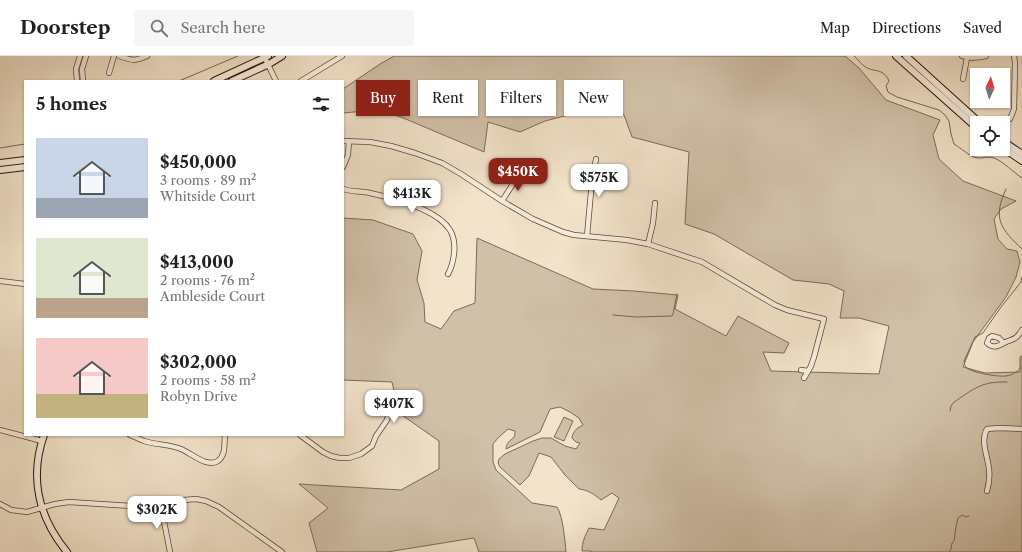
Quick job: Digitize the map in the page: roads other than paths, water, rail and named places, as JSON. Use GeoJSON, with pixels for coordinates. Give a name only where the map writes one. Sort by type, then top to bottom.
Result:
{"type":"FeatureCollection","features":[{"type":"Feature","properties":{"kind":"main road"},"geometry":{"type":"LineString","coordinates":[[216,80],[266,56]]}},
{"type":"Feature","properties":{"kind":"main road"},"geometry":{"type":"LineString","coordinates":[[234,80],[269,64],[282,56]]}},
{"type":"Feature","properties":{"kind":"main road"},"geometry":{"type":"LineString","coordinates":[[896,56],[970,122]]}},
{"type":"Feature","properties":{"kind":"main road"},"geometry":{"type":"LineString","coordinates":[[906,56],[971,116]]}},
{"type":"Feature","properties":{"kind":"main road"},"geometry":{"type":"LineString","coordinates":[[1010,146],[1022,154]]}},
{"type":"Feature","properties":{"kind":"main road"},"geometry":{"type":"LineString","coordinates":[[1010,153],[1022,161]]}},
{"type":"Feature","properties":{"kind":"main road"},"geometry":{"type":"LineString","coordinates":[[0,163],[24,160]]}},
{"type":"Feature","properties":{"kind":"main road"},"geometry":{"type":"LineString","coordinates":[[0,170],[24,167]]}},
{"type":"Feature","properties":{"kind":"main road"},"geometry":{"type":"LineString","coordinates":[[43,438],[37,476],[42,508],[54,535],[67,552]]}},
{"type":"Feature","properties":{"kind":"street"},"geometry":{"type":"LineString","coordinates":[[77,80],[76,69],[80,56]]}},
{"type":"Feature","properties":{"kind":"street"},"geometry":{"type":"LineString","coordinates":[[83,80],[82,69],[86,56]]}},
{"type":"Feature","properties":{"kind":"street"},"geometry":{"type":"LineString","coordinates":[[109,73],[114,56]]}},
{"type":"Feature","properties":{"kind":"street"},"geometry":{"type":"LineString","coordinates":[[119,56],[133,60],[147,56]]}},
{"type":"Feature","properties":{"kind":"street"},"geometry":{"type":"LineString","coordinates":[[266,56],[276,80]]}},
{"type":"Feature","properties":{"kind":"street"},"geometry":{"type":"LineString","coordinates":[[303,80],[342,56]]}},
{"type":"Feature","properties":{"kind":"street"},"geometry":{"type":"LineString","coordinates":[[963,79],[964,57],[978,58],[986,56]]}},
{"type":"Feature","properties":{"kind":"street"},"geometry":{"type":"LineString","coordinates":[[1010,119],[1014,109],[1014,56]]}},
{"type":"Feature","properties":{"kind":"street"},"geometry":{"type":"LineString","coordinates":[[344,141],[370,142],[392,146],[442,163],[533,219],[563,232],[574,235],[627,240],[648,244],[702,262],[775,305],[787,310],[824,319],[814,357],[804,378]]}},
{"type":"Feature","properties":{"kind":"street"},"geometry":{"type":"LineString","coordinates":[[344,165],[348,156],[349,141]]}},
{"type":"Feature","properties":{"kind":"street"},"geometry":{"type":"LineString","coordinates":[[587,236],[592,181],[596,159]]}},
{"type":"Feature","properties":{"kind":"street"},"geometry":{"type":"LineString","coordinates":[[502,201],[520,173]]}},
{"type":"Feature","properties":{"kind":"street"},"geometry":{"type":"LineString","coordinates":[[344,189],[391,198],[421,209],[442,221],[450,230],[453,238],[453,265],[448,274]]}},
{"type":"Feature","properties":{"kind":"street"},"geometry":{"type":"LineString","coordinates":[[648,244],[653,223],[655,202]]}},
{"type":"Feature","properties":{"kind":"street"},"geometry":{"type":"LineString","coordinates":[[0,281],[24,284]]}},
{"type":"Feature","properties":{"kind":"street"},"geometry":{"type":"LineString","coordinates":[[1004,343],[1019,336],[1022,330]]}},
{"type":"Feature","properties":{"kind":"street"},"geometry":{"type":"LineString","coordinates":[[801,370],[808,371]]}},
{"type":"Feature","properties":{"kind":"street"},"geometry":{"type":"LineString","coordinates":[[301,436],[322,452],[340,458],[349,458],[360,454],[372,446],[376,436],[387,420],[391,404]]}},
{"type":"Feature","properties":{"kind":"street"},"geometry":{"type":"LineString","coordinates":[[987,491],[990,471],[985,449],[985,432],[987,429],[998,428],[1022,429]]}},
{"type":"Feature","properties":{"kind":"street"},"geometry":{"type":"LineString","coordinates":[[0,430],[24,434]]}},
{"type":"Feature","properties":{"kind":"street"},"geometry":{"type":"LineString","coordinates":[[32,436],[43,438]]}},
{"type":"Feature","properties":{"kind":"street"},"geometry":{"type":"LineString","coordinates":[[132,436],[145,441],[180,449],[205,462],[212,463],[217,462],[222,457],[225,436]]}},
{"type":"Feature","properties":{"kind":"street"},"geometry":{"type":"LineString","coordinates":[[0,504],[11,510],[27,512],[69,502],[146,507],[161,506],[184,500],[196,499],[206,501],[219,507],[282,552]]}},
{"type":"Feature","properties":{"kind":"street"},"geometry":{"type":"LineString","coordinates":[[161,506],[170,552]]}},
{"type":"Feature","properties":{"kind":"waterway"},"geometry":{"type":"LineString","coordinates":[[181,80],[238,56]]}},
{"type":"Feature","properties":{"kind":"waterway"},"geometry":{"type":"LineString","coordinates":[[854,56],[867,68],[881,72],[887,77],[889,81],[886,86],[888,92],[897,97],[939,110],[945,115],[949,121],[954,144],[975,157],[994,158],[1022,178]]}},
{"type":"Feature","properties":{"kind":"waterway"},"geometry":{"type":"LineString","coordinates":[[0,148],[24,144]]}},
{"type":"Feature","properties":{"kind":"waterway"},"geometry":{"type":"LineString","coordinates":[[1006,189],[1002,199],[999,216],[1004,229],[1022,249]]}},
{"type":"Feature","properties":{"kind":"waterway"},"geometry":{"type":"LineString","coordinates":[[1022,277],[1021,282],[983,333],[975,337],[964,361],[965,366],[973,371],[998,376],[1011,375],[1022,366]]}},
{"type":"Feature","properties":{"kind":"waterway"},"geometry":{"type":"LineString","coordinates":[[613,315],[636,317],[672,316],[677,294]]}},
{"type":"Feature","properties":{"kind":"waterway"},"geometry":{"type":"LineString","coordinates":[[950,411],[953,403],[978,387],[991,383],[1007,382]]}},
{"type":"Feature","properties":{"kind":"waterway"},"geometry":{"type":"LineString","coordinates":[[949,552],[954,541],[958,518],[962,515],[966,517],[969,516]]}}]}
